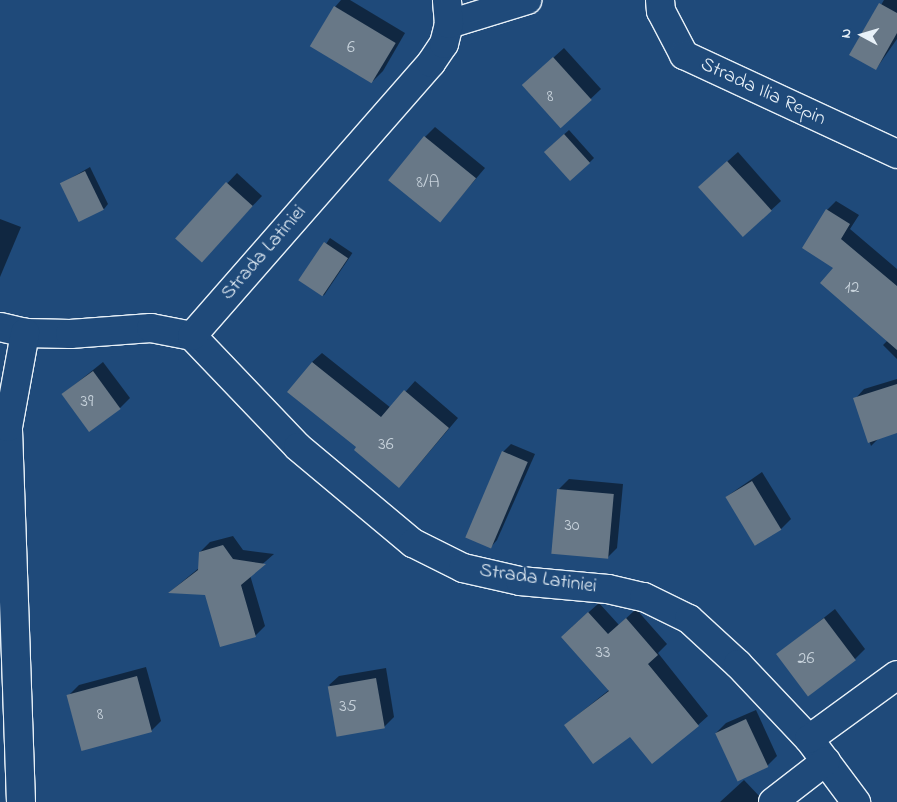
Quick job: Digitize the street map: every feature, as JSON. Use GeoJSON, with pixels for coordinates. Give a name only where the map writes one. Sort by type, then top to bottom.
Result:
{"type":"FeatureCollection","features":[{"type":"Feature","properties":{"kind":"street"},"geometry":{"type":"LineString","coordinates":[[448,12],[527,0]]}},
{"type":"Feature","properties":{"kind":"street","name":"Strada Ilia Repin"},"geometry":{"type":"LineString","coordinates":[[660,0],[661,11],[684,55],[897,154]]}},
{"type":"Feature","properties":{"kind":"street","name":"Strada Latiniei"},"geometry":{"type":"LineString","coordinates":[[448,12],[444,44],[430,63],[192,336],[298,447],[413,543],[463,568],[520,581],[608,589],[644,597],[689,619],[738,664],[809,739],[856,802]]}},
{"type":"Feature","properties":{"kind":"street"},"geometry":{"type":"LineString","coordinates":[[21,802],[8,427],[13,330],[70,334],[151,328],[192,336]]}},
{"type":"Feature","properties":{"kind":"street"},"geometry":{"type":"LineString","coordinates":[[809,739],[897,675]]}},
{"type":"Feature","properties":{"kind":"street"},"geometry":{"type":"LineString","coordinates":[[773,802],[826,761]]}},
{"type":"Feature","properties":{"kind":"building"},"geometry":{"type":"Polygon","coordinates":[[[879,3],[897,13],[897,33],[876,70],[849,55],[879,3]]]}},
{"type":"Feature","properties":{"kind":"building"},"geometry":{"type":"Polygon","coordinates":[[[334,6],[396,43],[372,83],[310,46],[334,6]]]}},
{"type":"Feature","properties":{"kind":"building"},"geometry":{"type":"Polygon","coordinates":[[[553,57],[592,100],[561,128],[522,85],[553,57]]]}},
{"type":"Feature","properties":{"kind":"building"},"geometry":{"type":"Polygon","coordinates":[[[564,134],[590,163],[570,181],[544,152],[564,134]]]}},
{"type":"Feature","properties":{"kind":"building"},"geometry":{"type":"Polygon","coordinates":[[[424,136],[476,178],[440,222],[388,180],[424,136]]]}},
{"type":"Feature","properties":{"kind":"building"},"geometry":{"type":"Polygon","coordinates":[[[727,161],[772,211],[743,237],[698,187],[727,161]]]}},
{"type":"Feature","properties":{"kind":"building"},"geometry":{"type":"Polygon","coordinates":[[[85,171],[104,210],[79,222],[60,183],[85,171]]]}},
{"type":"Feature","properties":{"kind":"building"},"geometry":{"type":"Polygon","coordinates":[[[226,182],[253,206],[202,263],[175,238],[226,182]]]}},
{"type":"Feature","properties":{"kind":"building"},"geometry":{"type":"Polygon","coordinates":[[[826,209],[850,224],[841,239],[897,286],[897,350],[820,283],[833,268],[802,248],[826,209]]]}},
{"type":"Feature","properties":{"kind":"building"},"geometry":{"type":"Polygon","coordinates":[[[324,242],[348,258],[322,296],[298,280],[324,242]]]}},
{"type":"Feature","properties":{"kind":"building"},"geometry":{"type":"Polygon","coordinates":[[[312,362],[381,417],[404,390],[449,428],[399,488],[354,450],[356,447],[287,392],[312,362]]]}},
{"type":"Feature","properties":{"kind":"building"},"geometry":{"type":"Polygon","coordinates":[[[93,371],[121,409],[89,432],[61,394],[93,371]]]}},
{"type":"Feature","properties":{"kind":"building"},"geometry":{"type":"Polygon","coordinates":[[[897,384],[897,433],[868,443],[853,398],[897,384]]]}},
{"type":"Feature","properties":{"kind":"building"},"geometry":{"type":"Polygon","coordinates":[[[502,451],[528,462],[491,548],[465,538],[502,451]]]}},
{"type":"Feature","properties":{"kind":"building"},"geometry":{"type":"Polygon","coordinates":[[[752,481],[781,530],[755,546],[725,497],[752,481]]]}},
{"type":"Feature","properties":{"kind":"building"},"geometry":{"type":"Polygon","coordinates":[[[557,489],[614,494],[608,559],[551,554],[557,489]]]}},
{"type":"Feature","properties":{"kind":"building"},"geometry":{"type":"Polygon","coordinates":[[[223,545],[233,559],[266,564],[241,585],[256,637],[220,647],[205,595],[168,593],[198,570],[199,552],[223,545]]]}},
{"type":"Feature","properties":{"kind":"building"},"geometry":{"type":"Polygon","coordinates":[[[588,612],[608,634],[626,618],[658,655],[648,664],[699,726],[652,764],[630,737],[593,764],[564,725],[609,691],[561,637],[588,612]]]}},
{"type":"Feature","properties":{"kind":"building"},"geometry":{"type":"Polygon","coordinates":[[[824,618],[856,660],[808,696],[776,654],[824,618]]]}},
{"type":"Feature","properties":{"kind":"building"},"geometry":{"type":"Polygon","coordinates":[[[137,676],[152,732],[81,751],[66,695],[137,676]]]}},
{"type":"Feature","properties":{"kind":"building"},"geometry":{"type":"Polygon","coordinates":[[[376,678],[385,728],[337,737],[328,687],[376,678]]]}},
{"type":"Feature","properties":{"kind":"building"},"geometry":{"type":"Polygon","coordinates":[[[746,719],[768,767],[738,781],[715,733],[746,719]]]}}]}
